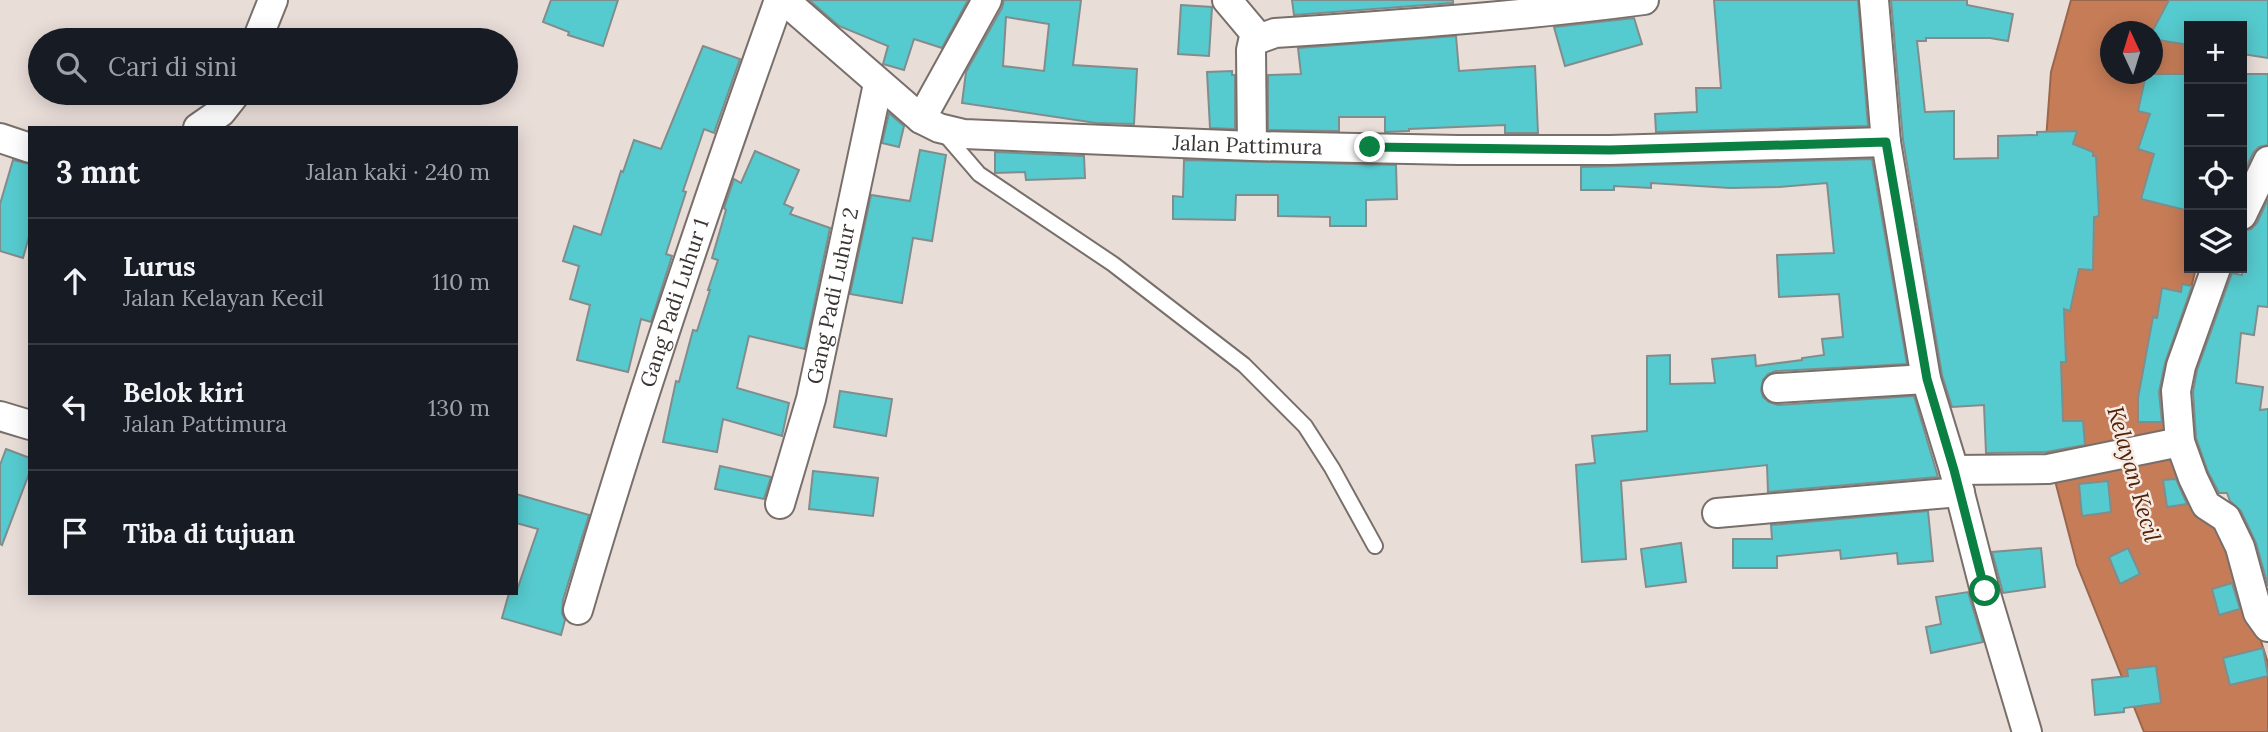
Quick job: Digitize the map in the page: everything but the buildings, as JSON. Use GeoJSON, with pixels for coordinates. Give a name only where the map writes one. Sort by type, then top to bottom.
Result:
{"type":"FeatureCollection","features":[{"type":"Feature","properties":{"kind":"street"},"geometry":{"type":"LineString","coordinates":[[262,28],[273,0]]}},
{"type":"Feature","properties":{"kind":"street","name":"Gang Padi Luhur 1"},"geometry":{"type":"LineString","coordinates":[[578,610],[704,210],[779,0]]}},
{"type":"Feature","properties":{"kind":"street","name":"Jalan Pattimura"},"geometry":{"type":"LineString","coordinates":[[784,0],[878,84],[930,124],[964,134],[1252,146],[1610,150],[1886,142]]}},
{"type":"Feature","properties":{"kind":"street"},"geometry":{"type":"LineString","coordinates":[[930,124],[987,0]]}},
{"type":"Feature","properties":{"kind":"street"},"geometry":{"type":"LineString","coordinates":[[1227,0],[1259,38]]}},
{"type":"Feature","properties":{"kind":"street"},"geometry":{"type":"LineString","coordinates":[[1252,146],[1251,50],[1253,41],[1259,38],[1275,33],[1413,24],[1644,0]]}},
{"type":"Feature","properties":{"kind":"street"},"geometry":{"type":"LineString","coordinates":[[1874,0],[1886,142],[1927,379],[2027,732]]}},
{"type":"Feature","properties":{"kind":"street","name":"Gang Padi Luhur 2"},"geometry":{"type":"LineString","coordinates":[[780,504],[811,399],[878,84]]}},
{"type":"Feature","properties":{"kind":"street"},"geometry":{"type":"LineString","coordinates":[[201,126],[226,105]]}},
{"type":"Feature","properties":{"kind":"street"},"geometry":{"type":"LineString","coordinates":[[0,138],[28,147]]}},
{"type":"Feature","properties":{"kind":"street"},"geometry":{"type":"LineString","coordinates":[[2244,210],[2268,161]]}},
{"type":"Feature","properties":{"kind":"street"},"geometry":{"type":"LineString","coordinates":[[2214,273],[2181,366],[2176,391],[2176,443],[2206,505],[2226,518],[2235,537],[2258,613],[2268,627]]}},
{"type":"Feature","properties":{"kind":"street"},"geometry":{"type":"LineString","coordinates":[[1777,388],[1927,379]]}},
{"type":"Feature","properties":{"kind":"street"},"geometry":{"type":"LineString","coordinates":[[0,416],[28,424]]}},
{"type":"Feature","properties":{"kind":"street"},"geometry":{"type":"LineString","coordinates":[[1717,513],[2048,468],[2176,443]]}},
{"type":"Feature","properties":{"kind":"lane"},"geometry":{"type":"LineString","coordinates":[[930,124],[979,174],[1113,264],[1244,365],[1305,426],[1332,468],[1375,546]]}},
{"type":"Feature","properties":{"kind":"water","name":"Kelayan Kecil"},"geometry":{"type":"Polygon","coordinates":[[[2071,0],[2254,0],[2246,21],[2184,21],[2184,273],[2195,273],[2171,368],[2167,435],[2228,538],[2268,663],[2268,732],[2144,732],[2077,565],[2034,400],[2039,236],[2051,72],[2071,0]]]}},
{"type":"Feature","properties":{"kind":"route"},"geometry":{"type":"LineString","coordinates":[[1370,147],[1610,150],[1886,142],[1927,379],[1985,591]]}}]}
